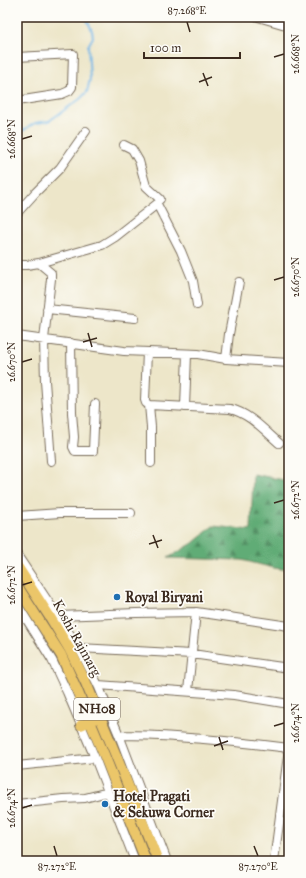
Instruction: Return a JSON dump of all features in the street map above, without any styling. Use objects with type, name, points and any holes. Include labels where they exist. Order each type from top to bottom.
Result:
[{"type":"main road","name":"Koshi Rajmarg","points":[[21,572],[70,650],[86,683],[105,715],[158,861]]},
{"type":"main road","name":"Koshi Rajmarg","points":[[17,586],[61,655],[76,688],[85,723],[146,861]]},
{"type":"main road","points":[[85,723],[105,715]]},
{"type":"street","points":[[258,17],[277,19],[289,26]]},
{"type":"street","points":[[17,57],[73,54],[72,86],[69,91],[62,94],[17,101]]},
{"type":"street","points":[[17,213],[60,168],[86,131]]},
{"type":"street","points":[[124,145],[132,149],[139,161],[146,186],[160,199]]},
{"type":"street","points":[[17,265],[39,263],[102,245],[115,237],[157,204],[181,251],[193,281],[197,305]]},
{"type":"street","points":[[39,263],[50,273],[51,276],[44,339],[50,461]]},
{"type":"street","points":[[226,359],[229,334],[239,282]]},
{"type":"street","points":[[48,309],[135,318]]},
{"type":"street","points":[[17,336],[124,351],[198,354],[226,359],[289,363]]},
{"type":"street","points":[[71,343],[73,447],[75,451],[94,451],[95,404]]},
{"type":"street","points":[[147,352],[145,400],[149,405],[152,427],[151,463]]},
{"type":"street","points":[[185,407],[187,354]]},
{"type":"street","points":[[149,405],[236,410],[260,426],[279,443]]},
{"type":"street","points":[[17,516],[60,513],[132,513]]},
{"type":"street","points":[[17,555],[21,572],[59,616],[79,648],[98,685],[105,715],[119,735],[168,861]]},
{"type":"street","points":[[17,604],[52,660],[67,692],[85,723],[95,758],[135,861]]},
{"type":"street","points":[[59,616],[196,612],[289,626]]},
{"type":"street","points":[[188,691],[196,612]]},
{"type":"street","points":[[79,648],[192,654],[289,668]]},
{"type":"street","points":[[98,685],[234,695],[289,704]]},
{"type":"street","points":[[119,735],[149,735],[192,738],[289,748],[274,861]]},
{"type":"street","points":[[17,766],[95,758]]},
{"type":"street","points":[[17,804],[63,798],[85,798],[108,792]]},
{"type":"green space","points":[[253,474],[289,481],[289,570],[242,560],[168,558],[193,543],[213,526],[251,530]]},
{"type":"waterway","points":[[17,133],[35,123],[49,121],[80,99],[87,92],[90,79],[88,46],[93,37],[86,17]]},
{"type":"place","name":"Royal Biryani","points":[[117,597]]},
{"type":"place","name":"Hotel Pragati & Sekuwa Corner","points":[[105,804]]}]
